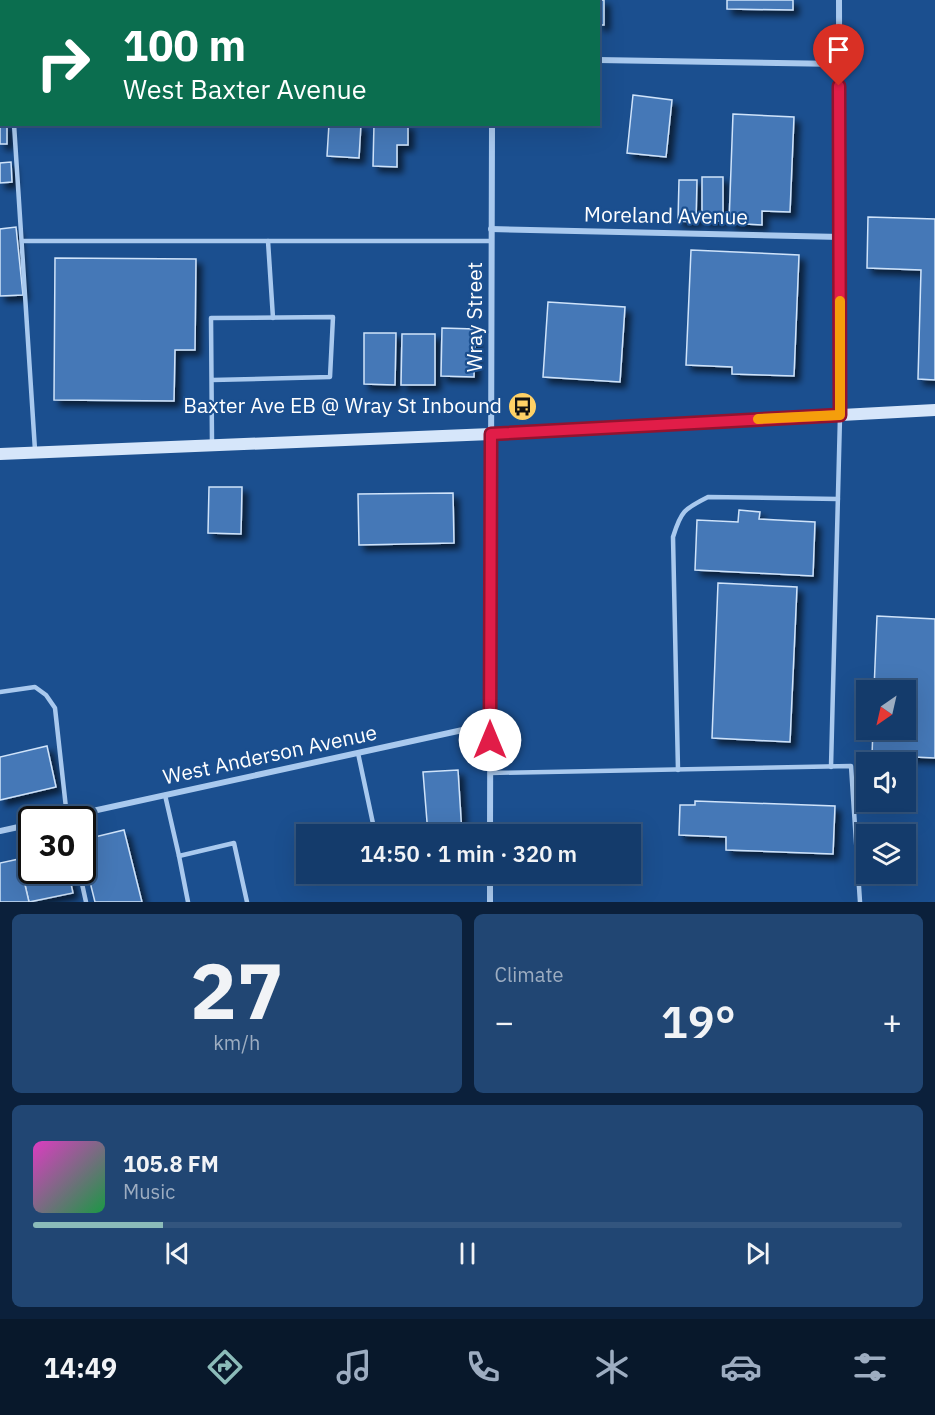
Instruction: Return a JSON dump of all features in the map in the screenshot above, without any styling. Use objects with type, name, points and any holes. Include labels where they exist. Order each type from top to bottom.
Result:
[{"type":"street","points":[[839,0],[840,415]]},
{"type":"street","points":[[600,60],[839,64]]},
{"type":"street","name":"Wray Street","points":[[490,824],[492,126]]},
{"type":"street","name":"Moreland Avenue","points":[[491,230],[841,237]]},
{"type":"street","points":[[0,454],[491,434],[935,410]]},
{"type":"street","name":"West Anderson Avenue","points":[[96,811],[490,724]]},
{"type":"street","points":[[0,831],[18,827]]},
{"type":"street","points":[[490,884],[490,902]]},
{"type":"lane","points":[[14,126],[35,453]]},
{"type":"lane","points":[[22,241],[491,241]]},
{"type":"lane","points":[[268,241],[273,318]]},
{"type":"lane","points":[[212,380],[330,377],[333,317],[211,318],[212,446]]},
{"type":"lane","points":[[831,767],[840,415]]},
{"type":"lane","points":[[678,770],[673,537],[679,516],[708,497],[838,500]]},
{"type":"lane","points":[[0,692],[35,687],[46,695],[55,708],[67,806]]},
{"type":"lane","points":[[358,753],[373,824]]},
{"type":"lane","points":[[490,773],[851,766],[860,902]]},
{"type":"lane","points":[[165,795],[188,902]]},
{"type":"lane","points":[[179,856],[234,843],[247,902]]},
{"type":"lane","points":[[82,884],[86,902]]},
{"type":"building","points":[[600,0],[604,0],[604,25],[600,25]]},
{"type":"building","points":[[727,0],[793,0],[793,10],[727,9]]},
{"type":"building","points":[[633,95],[672,100],[666,157],[627,153]]},
{"type":"building","points":[[733,114],[794,117],[790,212],[762,211],[762,225],[729,223]]},
{"type":"building","points":[[0,126],[7,126],[7,144],[0,144]]},
{"type":"building","points":[[329,126],[361,126],[359,158],[327,156]]},
{"type":"building","points":[[374,126],[408,126],[408,145],[397,145],[397,167],[373,166]]},
{"type":"building","points":[[11,162],[12,182],[0,183],[0,163]]},
{"type":"building","points":[[702,177],[723,177],[723,221],[702,221]]},
{"type":"building","points":[[679,180],[697,180],[696,222],[678,221]]},
{"type":"building","points":[[868,217],[935,219],[935,380],[918,379],[921,270],[867,268]]},
{"type":"building","points":[[16,227],[23,295],[0,296],[0,229]]},
{"type":"building","points":[[691,250],[799,255],[794,376],[732,374],[732,367],[686,365]]},
{"type":"building","points":[[55,258],[196,259],[195,350],[175,350],[174,401],[54,400]]},
{"type":"building","points":[[548,302],[625,307],[620,382],[543,377]]},
{"type":"building","points":[[442,328],[475,329],[474,377],[441,376]]},
{"type":"building","points":[[364,333],[396,333],[395,385],[364,384]]},
{"type":"building","points":[[402,334],[435,334],[435,385],[401,385]]},
{"type":"building","points":[[209,487],[242,487],[241,534],[208,533]]},
{"type":"building","points":[[453,493],[454,543],[359,545],[358,494]]},
{"type":"building","points":[[739,510],[760,512],[759,519],[815,522],[813,576],[695,570],[697,520],[738,522]]},
{"type":"building","points":[[718,583],[797,587],[790,742],[712,738]]},
{"type":"building","points":[[877,616],[935,619],[935,758],[916,757],[916,752],[872,752],[873,740],[916,740],[916,680],[874,680]]},
{"type":"building","points":[[47,746],[56,787],[0,800],[0,757]]},
{"type":"building","points":[[458,770],[461,824],[427,824],[423,772]]},
{"type":"building","points":[[695,801],[835,806],[833,854],[726,850],[726,837],[679,835],[680,805],[695,805]]},
{"type":"building","points":[[124,830],[142,902],[95,902],[90,884],[96,884],[96,837]]},
{"type":"building","points":[[18,859],[18,884],[25,884],[29,902],[0,902],[0,863]]},
{"type":"building","points":[[25,884],[71,884],[73,893],[29,902]]},
{"type":"slow traffic","points":[[758,419],[840,415],[840,301]]},
{"type":"place","name":"Baxter Ave EB @ Wray St Inbound","points":[[523,406]]},
{"type":"route","points":[[490,740],[491,434],[840,415],[839,86]]}]
